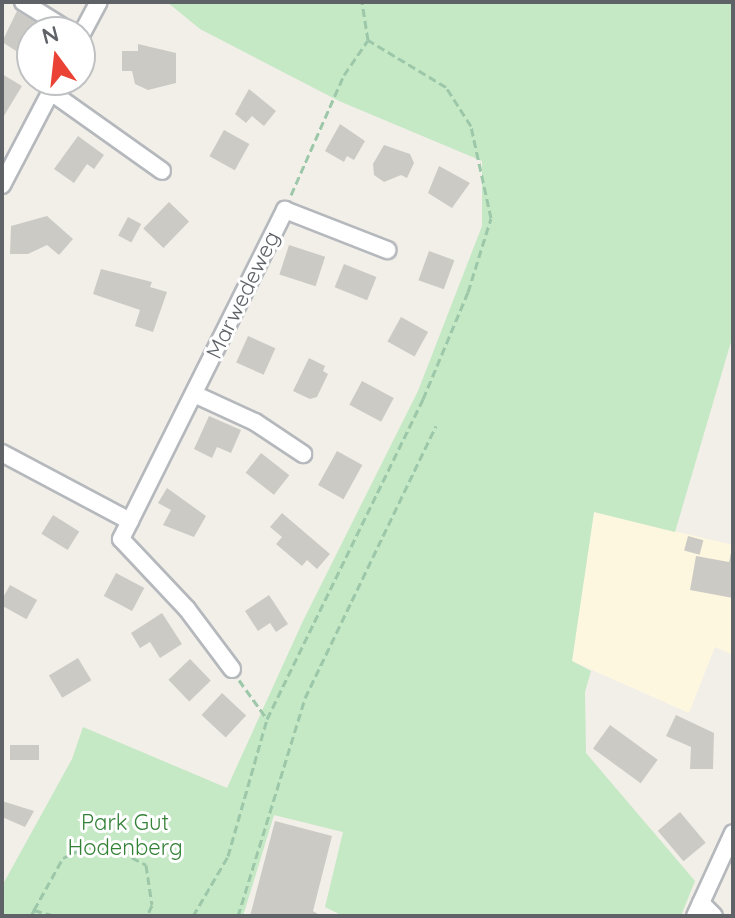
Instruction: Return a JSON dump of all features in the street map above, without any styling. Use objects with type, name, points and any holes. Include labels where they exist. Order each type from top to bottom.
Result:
[{"type":"street","points":[[23,2],[45,16]]},
{"type":"street","points":[[2,185],[49,96]]},
{"type":"street","points":[[67,96],[162,171]]},
{"type":"street","name":"Marwedeweg","points":[[130,521],[285,210],[387,250]]},
{"type":"street","points":[[194,394],[255,422],[303,454]]},
{"type":"street","points":[[2,453],[130,521],[121,539],[155,570],[232,669]]},
{"type":"street","points":[[714,916],[698,910],[733,833]]},
{"type":"path","points":[[285,210],[344,75],[368,40],[362,2]]},
{"type":"path","points":[[193,916],[209,894],[228,856],[267,719],[423,399],[468,292],[491,218],[471,126],[446,87],[368,40]]},
{"type":"path","points":[[238,916],[305,698],[436,426]]},
{"type":"path","points":[[232,669],[267,719]]},
{"type":"path","points":[[31,916],[63,858],[88,846],[121,852],[146,865],[152,905],[147,916]]},
{"type":"path","points":[[34,910],[55,916]]},
{"type":"shaded area","points":[[594,512],[733,545],[733,655],[715,647],[689,713],[572,661]]},
{"type":"green space","name":"Park Gut Hodenberg","points":[[167,2],[733,2],[733,335],[675,532],[594,512],[572,661],[591,671],[585,692],[586,753],[695,881],[681,916],[343,916],[325,907],[343,832],[274,815],[243,916],[2,916],[2,886],[72,759],[83,727],[227,788],[302,623],[418,391],[482,226],[482,161],[339,101],[200,29]]},
{"type":"building","points":[[17,11],[25,16],[16,16],[16,51],[2,42]]},
{"type":"building","points":[[138,44],[176,53],[176,83],[148,90],[135,84],[132,71],[122,71],[122,51],[138,51]]},
{"type":"building","points":[[2,74],[16,82],[16,96],[2,119]]},
{"type":"building","points":[[249,89],[276,111],[264,126],[252,116],[246,123],[235,114]]},
{"type":"building","points":[[340,124],[365,141],[354,160],[347,156],[344,162],[325,151]]},
{"type":"building","points":[[224,130],[249,144],[235,170],[209,156]]},
{"type":"building","points":[[78,136],[104,155],[94,169],[87,164],[74,183],[54,169]]},
{"type":"building","points":[[384,145],[410,154],[414,163],[407,178],[401,175],[384,182],[374,175],[373,164]]},
{"type":"building","points":[[439,166],[470,183],[452,208],[428,193]]},
{"type":"building","points":[[169,202],[189,221],[163,248],[143,229]]},
{"type":"building","points":[[47,216],[73,239],[59,255],[47,245],[28,254],[10,254],[11,226]]},
{"type":"building","points":[[128,217],[141,224],[131,243],[118,236]]},
{"type":"building","points":[[289,245],[325,257],[316,286],[279,274]]},
{"type":"building","points":[[429,251],[454,260],[444,289],[418,280]]},
{"type":"building","points":[[344,264],[376,277],[367,300],[335,287]]},
{"type":"building","points":[[101,269],[152,282],[150,287],[167,292],[153,332],[135,326],[140,310],[93,294]]},
{"type":"building","points":[[401,317],[428,332],[415,357],[387,341]]},
{"type":"building","points":[[248,336],[275,348],[264,375],[236,362]]},
{"type":"building","points":[[309,358],[325,366],[323,371],[328,374],[317,397],[310,399],[293,391]]},
{"type":"building","points":[[362,381],[394,398],[381,422],[349,405]]},
{"type":"building","points":[[209,416],[241,430],[231,453],[217,447],[212,458],[194,449]]},
{"type":"building","points":[[337,451],[362,465],[343,499],[318,485]]},
{"type":"building","points":[[261,453],[289,475],[274,495],[246,473]]},
{"type":"building","points":[[167,488],[206,516],[194,537],[163,525],[171,510],[158,503]]},
{"type":"building","points":[[282,513],[330,554],[317,569],[307,560],[302,566],[276,544],[282,537],[270,527]]},
{"type":"building","points":[[53,515],[79,531],[68,550],[41,534]]},
{"type":"building","points":[[688,536],[703,540],[700,555],[684,550]]},
{"type":"building","points":[[732,548],[733,598],[690,590],[696,556],[729,562]]},
{"type":"building","points":[[116,573],[144,588],[132,611],[104,596]]},
{"type":"building","points":[[10,585],[37,600],[26,619],[2,606]]},
{"type":"building","points":[[269,595],[288,624],[276,632],[270,623],[258,631],[245,611]]},
{"type":"building","points":[[162,613],[182,644],[160,658],[150,642],[140,648],[131,633]]},
{"type":"building","points":[[78,658],[91,680],[62,698],[49,676]]},
{"type":"building","points":[[190,659],[211,681],[189,701],[168,680]]},
{"type":"building","points":[[222,693],[246,716],[226,737],[202,715]]},
{"type":"building","points":[[676,715],[714,733],[713,769],[690,769],[691,747],[666,736]]},
{"type":"building","points":[[610,725],[658,760],[641,783],[593,748]]},
{"type":"building","points":[[10,745],[39,745],[39,760],[10,760]]},
{"type":"building","points":[[2,801],[34,811],[25,827],[2,817]]},
{"type":"building","points":[[680,812],[706,843],[683,861],[658,831]]},
{"type":"building","points":[[275,821],[332,836],[313,911],[321,916],[250,916]]}]
